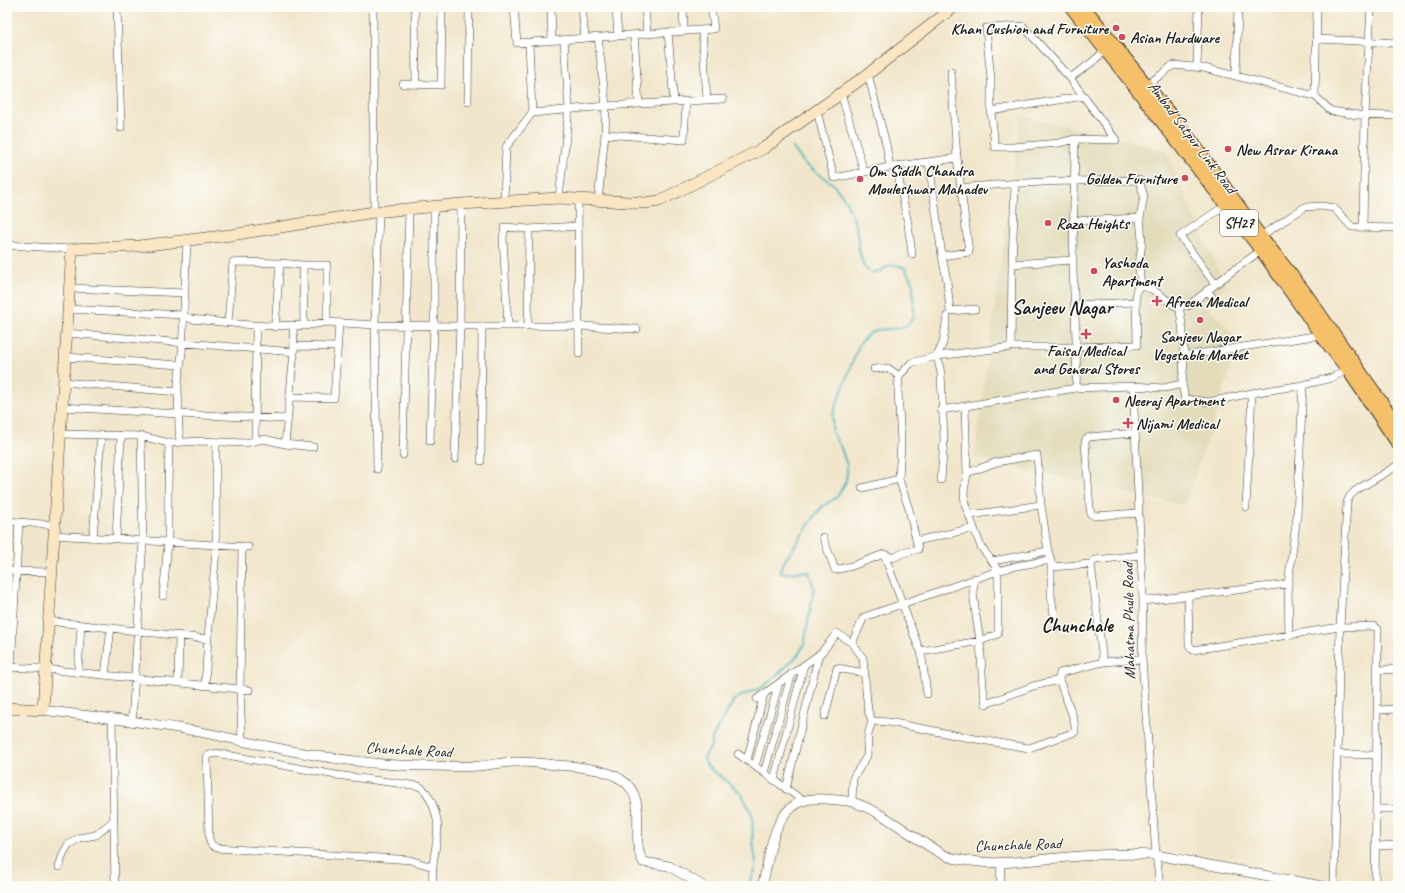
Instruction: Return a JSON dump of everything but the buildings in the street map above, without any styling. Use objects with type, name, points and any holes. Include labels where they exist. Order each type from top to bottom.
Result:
[{"type":"main road","points":[[7,708],[43,710],[72,249],[139,246],[231,235],[376,212],[461,204],[559,198],[644,203],[659,201],[764,148],[868,74],[954,7]]},
{"type":"main road","name":"Ambad Satpur Link Road","points":[[1071,7],[1110,47]]},
{"type":"main road","name":"Ambad Satpur Link Road","points":[[1084,7],[1110,47],[1142,88],[1226,205],[1263,244],[1304,291],[1398,444]]},
{"type":"main road","name":"Ambad Satpur Link Road","points":[[1142,88],[1193,143],[1263,244],[1321,335],[1352,367],[1398,426]]},
{"type":"street","points":[[117,7],[120,128]]},
{"type":"street","points":[[373,7],[376,212],[375,325],[377,469]]},
{"type":"street","points":[[415,7],[416,84]]},
{"type":"street","points":[[403,84],[441,85],[442,7]]},
{"type":"street","points":[[468,102],[469,7]]},
{"type":"street","points":[[514,7],[517,43],[714,29],[711,7]]},
{"type":"street","points":[[551,7],[552,41]]},
{"type":"street","points":[[582,7],[585,38]]},
{"type":"street","points":[[616,7],[618,36]]},
{"type":"street","points":[[645,7],[647,34]]},
{"type":"street","points":[[683,7],[684,31]]},
{"type":"street","points":[[1197,67],[1199,7]]},
{"type":"street","points":[[1236,75],[1238,7]]},
{"type":"street","points":[[1315,96],[1317,7]]},
{"type":"street","points":[[1363,227],[1365,115],[1371,7]]},
{"type":"street","points":[[1023,26],[1070,78],[1116,140],[1075,139],[1059,143],[995,147],[991,111],[991,79],[986,28],[1023,26]]},
{"type":"street","points":[[702,30],[707,99]]},
{"type":"street","points":[[668,32],[674,102]]},
{"type":"street","points":[[634,35],[639,104]]},
{"type":"street","points":[[598,37],[606,106],[605,134],[598,201]]},
{"type":"street","points":[[1317,39],[1398,43]]},
{"type":"street","points":[[559,198],[568,109],[564,40]]},
{"type":"street","points":[[504,201],[506,147],[532,113],[529,43]]},
{"type":"street","points":[[1070,78],[1110,47]]},
{"type":"street","points":[[1142,88],[1173,65],[1197,67],[1236,75],[1315,96],[1331,111],[1365,115],[1398,116]]},
{"type":"street","points":[[942,256],[969,252],[957,158],[951,72]]},
{"type":"street","points":[[868,74],[908,224],[912,254]]},
{"type":"street","points":[[842,93],[864,172]]},
{"type":"street","points":[[991,111],[1084,96]]},
{"type":"street","points":[[532,113],[606,106],[723,99]]},
{"type":"street","points":[[605,134],[684,140],[686,101]]},
{"type":"street","points":[[817,111],[834,178],[893,166],[957,158]]},
{"type":"street","points":[[1075,139],[1073,260],[1077,347],[1076,388]]},
{"type":"street","points":[[929,162],[942,256],[947,281],[950,311],[975,309]]},
{"type":"street","points":[[962,188],[986,185],[1139,180],[1144,196],[1140,218],[1142,241],[1139,266],[1141,286]]},
{"type":"street","points":[[1011,347],[1015,184]]},
{"type":"street","points":[[578,200],[579,354]]},
{"type":"street","points":[[455,459],[460,326],[461,204]]},
{"type":"street","points":[[1215,284],[1180,236],[1226,205]]},
{"type":"street","points":[[1141,286],[1152,289],[1175,306],[1188,306],[1305,207],[1321,206],[1334,208],[1352,227],[1398,228]]},
{"type":"street","points":[[430,441],[434,326],[434,207]]},
{"type":"street","points":[[403,455],[409,210]]},
{"type":"street","points":[[1073,221],[1140,218]]},
{"type":"street","points":[[508,326],[503,238],[505,227],[528,229],[578,226]]},
{"type":"street","points":[[528,229],[528,326]]},
{"type":"street","points":[[180,442],[178,392],[187,240]]},
{"type":"street","points":[[7,245],[72,249]]},
{"type":"street","points":[[1012,264],[1073,260]]},
{"type":"street","points":[[228,322],[233,262],[327,265],[326,322]]},
{"type":"street","points":[[275,327],[280,263]]},
{"type":"street","points":[[303,265],[304,326]]},
{"type":"street","points":[[823,537],[835,570],[852,566],[884,554],[893,558],[903,552],[918,549],[899,479],[902,442],[898,390],[899,376],[911,363],[937,356],[1011,347],[1137,345],[1136,290],[1141,286]]},
{"type":"street","points":[[69,288],[185,292]]},
{"type":"street","points":[[1206,290],[1216,302]]},
{"type":"street","points":[[1074,305],[1136,302]]},
{"type":"street","points":[[1179,306],[1183,327],[1184,369],[1182,384],[1185,399],[1209,402],[1252,393],[1303,385],[1331,378],[1352,367]]},
{"type":"street","points":[[68,309],[183,315],[191,319],[275,327],[294,325],[304,326],[326,322],[339,324],[407,326],[580,326],[637,329]]},
{"type":"street","points":[[941,480],[944,440],[941,410],[942,397],[937,356],[943,343],[946,316]]},
{"type":"street","points":[[290,397],[334,398],[339,324]]},
{"type":"street","points":[[285,444],[294,349],[294,325]]},
{"type":"street","points":[[255,441],[256,326]]},
{"type":"street","points":[[481,461],[482,327]]},
{"type":"street","points":[[66,333],[255,348],[294,349],[337,347]]},
{"type":"street","points":[[1183,356],[1321,335]]},
{"type":"street","points":[[65,357],[180,365]]},
{"type":"street","points":[[874,369],[888,368],[899,376]]},
{"type":"street","points":[[63,382],[178,392]]},
{"type":"street","points":[[941,410],[1076,388],[1132,386],[1164,388],[1182,384]]},
{"type":"street","points":[[1289,636],[1288,584],[1297,516],[1303,385]]},
{"type":"street","name":"Mahatma Phule Road","points":[[1132,386],[1144,601],[1142,660],[1156,855],[1160,886]]},
{"type":"street","points":[[1246,507],[1252,393]]},
{"type":"street","points":[[921,651],[980,641],[998,634],[998,571],[981,548],[965,504],[964,492],[967,474],[965,406]]},
{"type":"street","points":[[62,407],[288,419]]},
{"type":"street","points":[[1134,433],[1089,437],[1085,442],[1091,514],[1095,516],[1139,513]]},
{"type":"street","points":[[60,434],[141,436],[169,443],[245,443],[264,439],[285,444],[313,447]]},
{"type":"street","points":[[93,538],[101,436]]},
{"type":"street","points":[[116,539],[121,436]]},
{"type":"street","points":[[132,722],[134,678],[139,631],[143,541],[141,436]]},
{"type":"street","points":[[164,596],[168,542],[169,443]]},
{"type":"street","points":[[205,686],[216,545],[216,443]]},
{"type":"street","points":[[967,474],[997,462],[1037,455],[1042,505],[1051,564],[1051,595],[1056,627]]},
{"type":"street","points":[[1334,886],[1340,627],[1347,502],[1350,496],[1355,492],[1398,465]]},
{"type":"street","points":[[862,488],[899,479]]},
{"type":"street","points":[[970,515],[1042,505]]},
{"type":"street","points":[[7,521],[19,522],[93,538],[245,547],[240,689],[242,741]]},
{"type":"street","points":[[19,522],[9,667],[78,672],[249,690]]},
{"type":"street","points":[[916,541],[974,528]]},
{"type":"street","points":[[992,561],[1048,551]]},
{"type":"street","points":[[884,554],[921,651],[927,694]]},
{"type":"street","points":[[852,644],[864,617],[975,578],[1016,566],[1091,564],[1095,560],[1141,554]]},
{"type":"street","points":[[1091,564],[1103,662]]},
{"type":"street","points":[[7,571],[51,572]]},
{"type":"street","points":[[975,578],[973,591],[980,641],[983,688],[986,704],[1033,686],[1058,680]]},
{"type":"street","points":[[1144,601],[1288,584]]},
{"type":"street","points":[[1188,596],[1189,645],[1193,650],[1340,627],[1377,627],[1378,710],[1375,886]]},
{"type":"street","points":[[48,621],[208,639]]},
{"type":"street","points":[[78,672],[81,625]]},
{"type":"street","points":[[105,675],[111,628]]},
{"type":"street","points":[[757,699],[819,654],[837,633],[852,644],[863,658],[868,710],[872,721],[868,736],[867,756],[853,778],[852,802]]},
{"type":"street","points":[[178,683],[180,636]]},
{"type":"street","points":[[786,788],[819,654]]},
{"type":"street","points":[[872,721],[889,722],[1029,748],[1075,732],[1072,714],[1058,680],[1060,673],[1103,662],[1142,660]]},
{"type":"street","points":[[774,780],[804,665]]},
{"type":"street","points":[[824,716],[837,668],[865,673]]},
{"type":"street","points":[[1378,670],[1398,669]]},
{"type":"street","points":[[764,773],[792,673]]},
{"type":"street","points":[[755,766],[779,682]]},
{"type":"street","points":[[747,760],[764,694]]},
{"type":"street","points":[[1378,710],[1398,709]]},
{"type":"street","name":"Chunchale Road","points":[[43,710],[194,731],[267,746],[382,764],[461,767],[520,762],[584,768],[611,774],[626,782],[634,795],[637,807],[639,853],[643,862],[669,866],[703,886]]},
{"type":"street","points":[[112,719],[115,886]]},
{"type":"street","points":[[433,867],[398,858],[217,848],[213,846],[209,838],[207,757],[216,753],[336,775],[419,786],[425,789],[437,818],[438,838],[433,867],[433,886]]},
{"type":"street","points":[[738,754],[802,800],[794,804],[779,823],[769,852],[762,886]]},
{"type":"street","points":[[1337,754],[1377,755]]},
{"type":"street","name":"Chunchale Road","points":[[802,800],[820,799],[852,802],[886,818],[945,855],[972,862],[1001,863],[1100,854],[1132,853],[1156,855],[1322,886]]},
{"type":"street","points":[[1376,809],[1398,809]]},
{"type":"street","points":[[59,867],[63,854],[68,845],[79,838],[96,835],[113,821]]},
{"type":"street","points":[[1376,846],[1398,845]]},
{"type":"street","points":[[1000,886],[1001,863]]},
{"type":"shaded area","points":[[1021,116],[1164,149],[1226,286],[1205,302],[1240,342],[1185,506],[974,457]]},
{"type":"waterway","points":[[748,886],[756,869],[752,814],[741,793],[707,766],[704,759],[712,744],[712,738],[734,700],[761,688],[774,678],[798,655],[804,645],[814,588],[809,572],[780,572],[782,565],[816,514],[823,506],[837,497],[845,483],[847,466],[841,448],[832,432],[833,414],[859,345],[870,333],[878,330],[901,328],[908,325],[914,316],[913,284],[905,268],[897,265],[890,265],[882,270],[872,273],[869,272],[863,265],[859,250],[856,226],[846,201],[833,184],[805,164],[792,147]]},
{"type":"place","name":"Khan Cushion and Furniture","points":[[1116,28]]},
{"type":"place","name":"Asian Hardware","points":[[1122,37]]},
{"type":"place","name":"New Asrar Kirana","points":[[1228,149]]},
{"type":"place","name":"Golden Furniture","points":[[1185,178]]},
{"type":"place","name":"Om Siddh Chandra Mouleshwar Mahadev","points":[[860,179]]},
{"type":"place","name":"Raza Heights","points":[[1048,223]]},
{"type":"place","name":"Yashoda Apartment","points":[[1094,271]]},
{"type":"place","name":"Afreen Medical","points":[[1157,301]]},
{"type":"place","name":"Sanjeev Nagar Vegetable Market","points":[[1200,320]]},
{"type":"place","name":"Faisal Medical and General Stores","points":[[1086,334]]},
{"type":"place","name":"Neeraj Apartment","points":[[1116,400]]},
{"type":"place","name":"Nijami Medical","points":[[1128,423]]},
{"type":"district","name":"Sanjeev Nagar","points":[[1062,307]]},
{"type":"district","name":"Chunchale","points":[[1077,625]]}]
